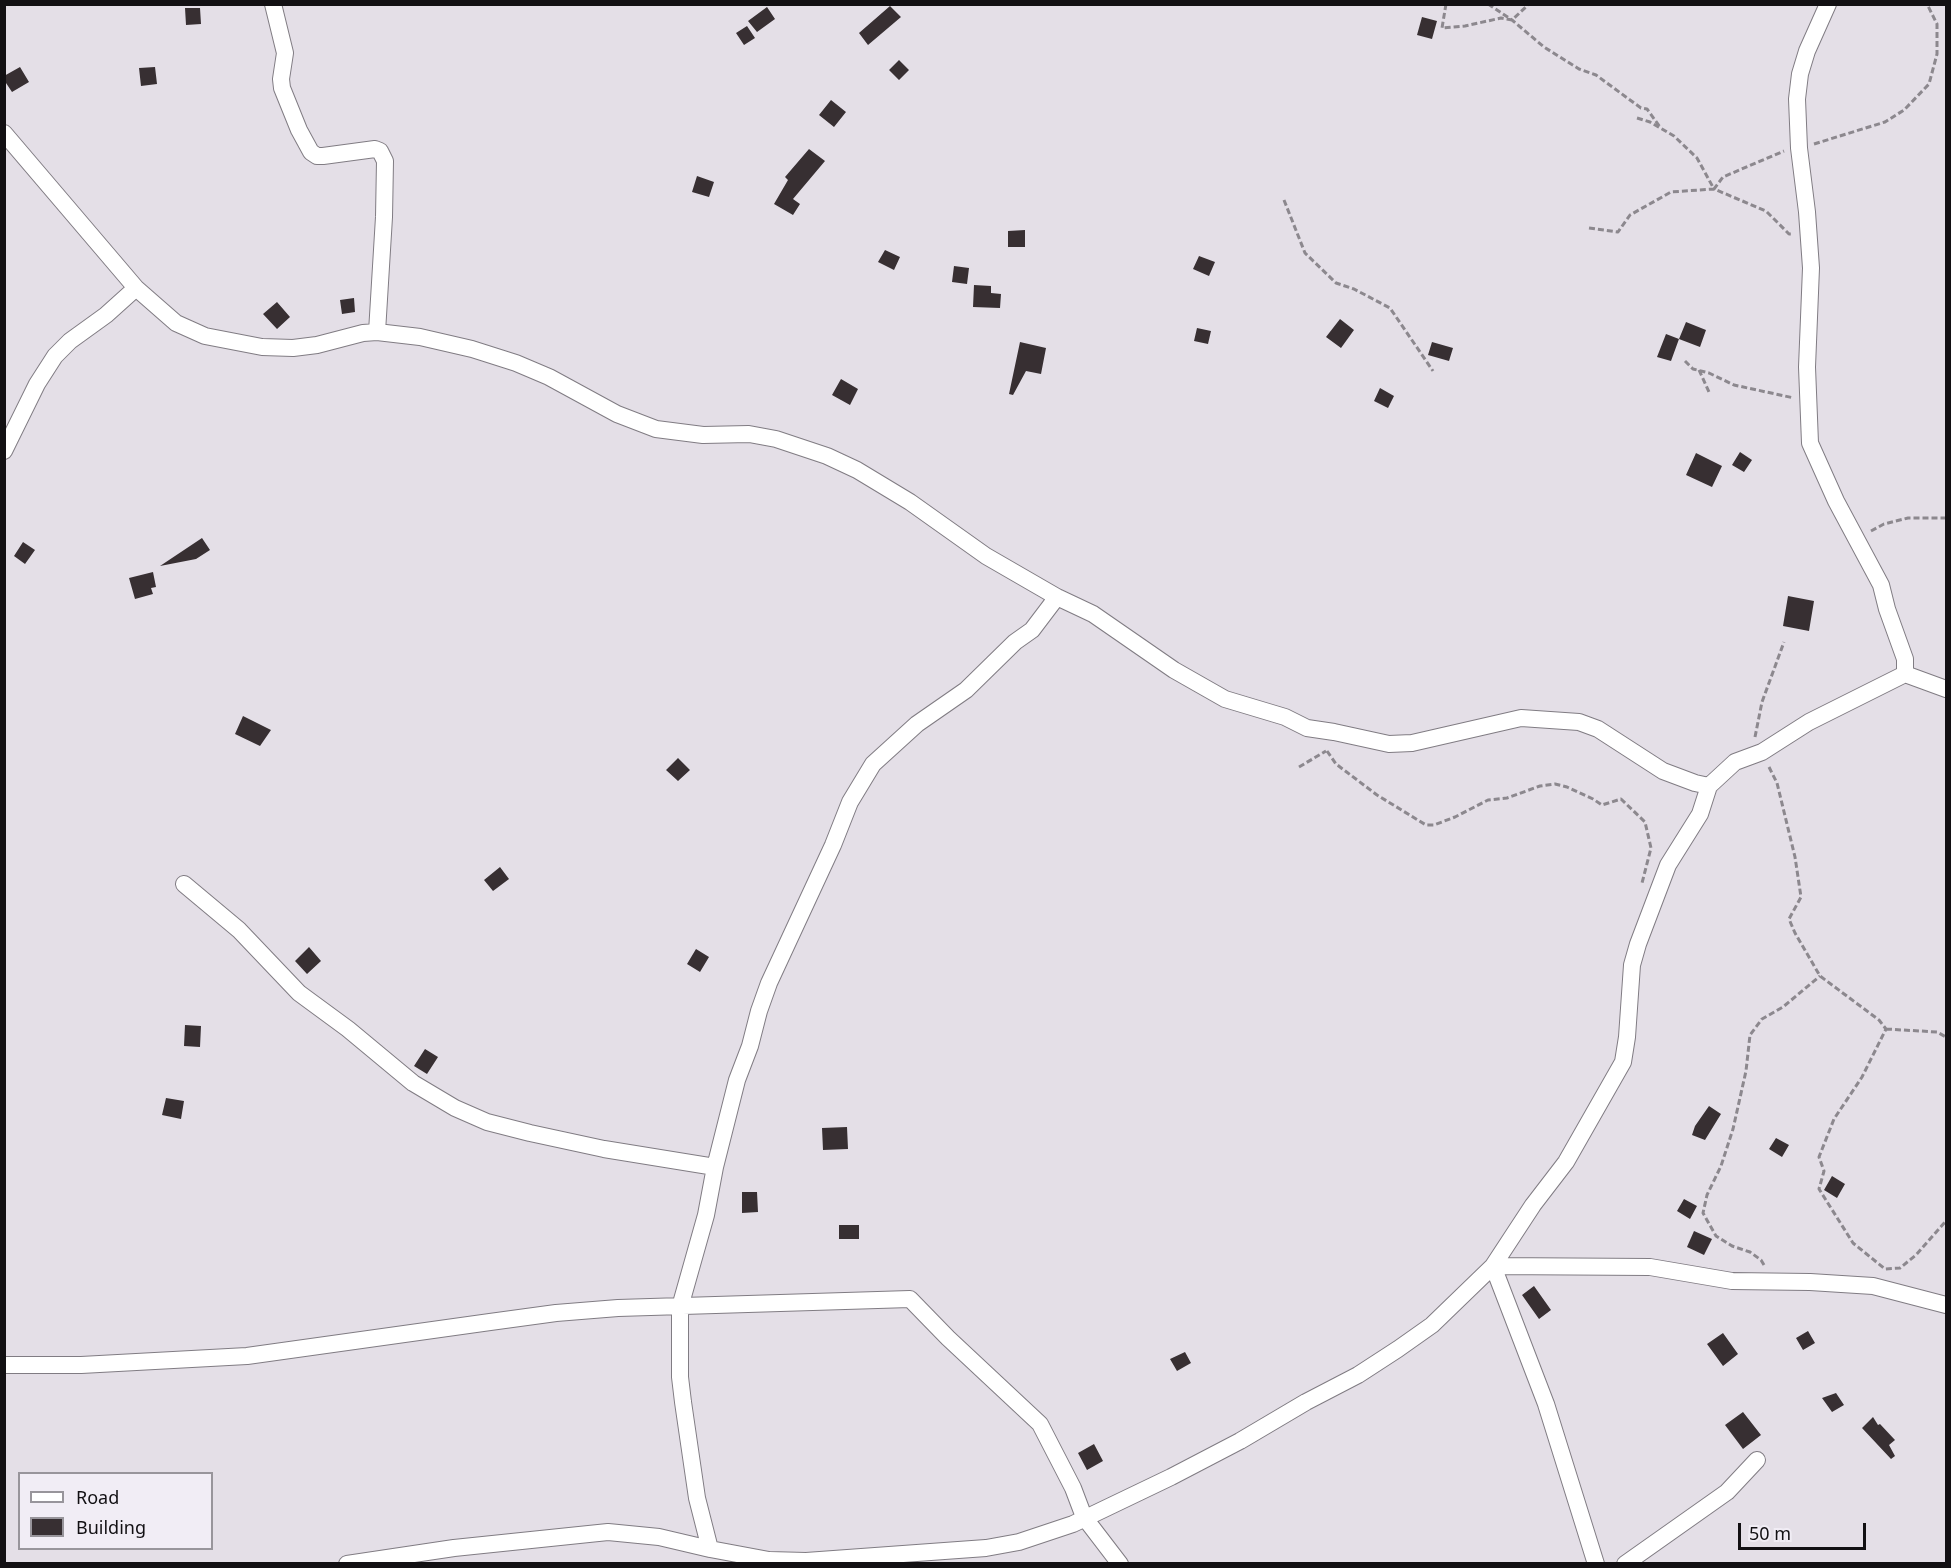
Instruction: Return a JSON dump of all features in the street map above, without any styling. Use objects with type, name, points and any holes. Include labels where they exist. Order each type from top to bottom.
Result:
[{"type":"street","points":[[273,4],[285,53],[282,88],[299,130],[311,152],[314,155],[323,156],[375,149],[380,152],[385,161],[377,332]]},
{"type":"street","points":[[1828,4],[1800,74],[1797,99],[1799,148],[1811,268],[1807,400],[1810,442],[1823,474],[1881,585],[1905,659],[1905,674]]},
{"type":"street","points":[[4,133],[136,288],[176,323],[205,336],[262,346],[293,348],[377,332],[430,339],[516,363],[556,381],[617,414],[656,429],[703,435],[764,435],[827,456],[857,470],[910,502],[986,555],[1057,597],[1093,614],[1174,670],[1226,699],[1285,717],[1307,728],[1389,744],[1412,743],[1521,718],[1579,722],[1598,729],[1663,771],[1709,786]]},
{"type":"street","points":[[4,451],[37,384],[55,356],[70,341],[106,315],[136,288]]},
{"type":"street","points":[[710,1549],[697,1498],[683,1402],[680,1307],[706,1215],[715,1167],[737,1080],[769,983],[833,845],[850,802],[873,764],[917,724],[966,690],[1015,642],[1032,630],[1057,597]]},
{"type":"street","points":[[347,1563],[454,1548],[608,1532],[659,1537],[769,1560],[807,1561],[986,1548],[1019,1542],[1073,1524],[1240,1441],[1306,1401],[1358,1375],[1432,1325],[1493,1266],[1533,1205],[1566,1162],[1623,1062],[1632,965],[1638,944],[1668,865],[1700,814],[1709,786],[1735,762],[1756,754],[1809,722],[1905,674],[1947,688]]},
{"type":"street","points":[[184,884],[240,930],[299,993],[348,1029],[413,1083],[455,1108],[487,1122],[530,1133],[604,1149],[715,1167]]},
{"type":"street","points":[[1493,1266],[1638,1266],[1725,1280],[1873,1286],[1947,1305]]},
{"type":"street","points":[[1493,1266],[1546,1404],[1596,1563]]},
{"type":"street","points":[[4,1365],[81,1365],[247,1356],[556,1313],[618,1308],[910,1299],[957,1347],[1040,1424],[1073,1488],[1084,1517],[1120,1563]]},
{"type":"street","points":[[1625,1563],[1727,1492],[1757,1460]]},
{"type":"path","points":[[1446,4],[1442,28],[1465,26],[1501,18],[1512,20]]},
{"type":"path","points":[[1488,4],[1512,20],[1544,47],[1579,69],[1596,75],[1641,108],[1647,109],[1661,128]]},
{"type":"path","points":[[1512,20],[1529,4]]},
{"type":"path","points":[[1714,189],[1723,177],[1779,152],[1885,122],[1904,110],[1929,84],[1937,54],[1938,24],[1927,4]]},
{"type":"path","points":[[1637,118],[1674,136],[1697,158],[1714,189]]},
{"type":"path","points":[[1589,228],[1618,232],[1630,215],[1671,192],[1714,189],[1766,211],[1789,234],[1809,238]]},
{"type":"path","points":[[1284,200],[1305,253],[1336,283],[1354,289],[1390,308],[1433,371]]},
{"type":"path","points":[[1685,361],[1693,369],[1709,373],[1734,385],[1807,400]]},
{"type":"path","points":[[1699,370],[1708,392]]},
{"type":"path","points":[[1855,538],[1884,524],[1908,518],[1947,518]]},
{"type":"path","points":[[1784,642],[1762,702],[1756,754],[1777,783],[1795,857],[1801,897],[1789,919],[1820,976],[1879,1020],[1886,1029],[1937,1032],[1947,1037]]},
{"type":"path","points":[[1299,767],[1327,751],[1334,732]]},
{"type":"path","points":[[1327,751],[1336,764],[1377,795],[1426,825],[1434,825],[1455,818],[1488,800],[1507,798],[1540,786],[1555,784],[1568,787],[1593,798],[1602,806],[1621,799],[1645,822],[1651,848],[1639,893]]},
{"type":"path","points":[[1770,1281],[1761,1260],[1750,1252],[1732,1246],[1716,1236],[1703,1213],[1707,1195],[1721,1166],[1733,1129],[1744,1081],[1750,1035],[1762,1019],[1783,1007],[1820,976]]},
{"type":"path","points":[[1886,1029],[1862,1077],[1834,1119],[1819,1157],[1824,1171],[1819,1189],[1853,1243],[1885,1269],[1900,1269],[1947,1221]]},
{"type":"building","points":[[890,6],[901,17],[868,45],[859,33]]},
{"type":"building","points":[[767,7],[775,19],[757,32],[748,21]]},
{"type":"building","points":[[185,8],[200,8],[201,24],[186,25]]},
{"type":"building","points":[[1422,17],[1437,21],[1432,39],[1417,35]]},
{"type":"building","points":[[747,26],[755,38],[744,45],[736,33]]},
{"type":"building","points":[[899,60],[909,70],[899,80],[889,70]]},
{"type":"building","points":[[20,67],[29,82],[12,92],[4,76]]},
{"type":"building","points":[[155,67],[157,84],[141,86],[139,68]]},
{"type":"building","points":[[831,100],[846,112],[834,127],[819,115]]},
{"type":"building","points":[[809,149],[825,161],[793,199],[800,204],[793,215],[774,204],[788,180],[785,177]]},
{"type":"building","points":[[697,176],[714,182],[709,197],[692,192]]},
{"type":"building","points":[[1025,230],[1025,247],[1008,247],[1008,231]]},
{"type":"building","points":[[885,250],[900,257],[894,270],[878,262]]},
{"type":"building","points":[[1199,256],[1215,262],[1209,276],[1193,269]]},
{"type":"building","points":[[954,266],[969,268],[967,284],[952,282]]},
{"type":"building","points":[[974,285],[991,286],[991,293],[1001,294],[1000,308],[973,307]]},
{"type":"building","points":[[354,298],[355,312],[342,314],[340,300]]},
{"type":"building","points":[[277,302],[290,317],[277,329],[263,314]]},
{"type":"building","points":[[1340,319],[1354,330],[1341,348],[1326,337]]},
{"type":"building","points":[[1686,322],[1706,330],[1700,347],[1679,339]]},
{"type":"building","points":[[1197,328],[1211,331],[1208,344],[1194,341]]},
{"type":"building","points":[[1666,334],[1679,339],[1671,361],[1657,357]]},
{"type":"building","points":[[1020,342],[1046,348],[1041,374],[1026,371],[1013,395],[1009,394]]},
{"type":"building","points":[[1432,342],[1453,348],[1449,361],[1428,355]]},
{"type":"building","points":[[841,379],[858,389],[850,405],[832,395]]},
{"type":"building","points":[[1380,388],[1394,396],[1388,408],[1374,401]]},
{"type":"building","points":[[1740,452],[1752,460],[1744,472],[1732,465]]},
{"type":"building","points":[[1696,453],[1722,466],[1712,487],[1686,475]]},
{"type":"building","points":[[202,538],[210,550],[196,559],[160,566]]},
{"type":"building","points":[[23,542],[35,550],[25,564],[14,556]]},
{"type":"building","points":[[153,572],[156,587],[151,588],[153,594],[135,599],[129,578]]},
{"type":"building","points":[[1788,596],[1814,601],[1809,631],[1783,626]]},
{"type":"building","points":[[243,716],[271,730],[260,746],[235,734]]},
{"type":"building","points":[[678,758],[690,770],[678,781],[666,770]]},
{"type":"building","points":[[500,867],[509,879],[493,891],[484,880]]},
{"type":"building","points":[[309,947],[321,961],[307,974],[295,961]]},
{"type":"building","points":[[696,949],[709,957],[700,972],[687,964]]},
{"type":"building","points":[[185,1025],[201,1026],[200,1047],[184,1046]]},
{"type":"building","points":[[425,1049],[438,1057],[427,1074],[414,1066]]},
{"type":"building","points":[[166,1098],[184,1101],[181,1119],[162,1115]]},
{"type":"building","points":[[1709,1106],[1721,1114],[1705,1140],[1692,1135],[1695,1126]]},
{"type":"building","points":[[847,1127],[848,1149],[823,1150],[822,1128]]},
{"type":"building","points":[[1776,1138],[1789,1145],[1782,1157],[1769,1149]]},
{"type":"building","points":[[1832,1176],[1845,1184],[1837,1198],[1824,1190]]},
{"type":"building","points":[[742,1192],[757,1192],[758,1212],[742,1213]]},
{"type":"building","points":[[1684,1199],[1697,1206],[1690,1219],[1677,1211]]},
{"type":"building","points":[[839,1225],[859,1225],[859,1239],[839,1239]]},
{"type":"building","points":[[1694,1231],[1712,1239],[1704,1255],[1687,1247]]},
{"type":"building","points":[[1534,1286],[1551,1310],[1539,1319],[1522,1295]]},
{"type":"building","points":[[1808,1331],[1815,1343],[1803,1350],[1796,1338]]},
{"type":"building","points":[[1723,1333],[1738,1354],[1723,1366],[1707,1344]]},
{"type":"building","points":[[1185,1352],[1191,1363],[1177,1371],[1170,1359]]},
{"type":"building","points":[[1836,1393],[1844,1405],[1832,1412],[1822,1398]]},
{"type":"building","points":[[1743,1412],[1761,1435],[1743,1449],[1725,1425]]},
{"type":"building","points":[[1873,1417],[1878,1425],[1880,1424],[1895,1440],[1889,1445],[1895,1456],[1891,1459],[1862,1428]]},
{"type":"building","points":[[1094,1444],[1103,1461],[1087,1470],[1078,1453]]}]
